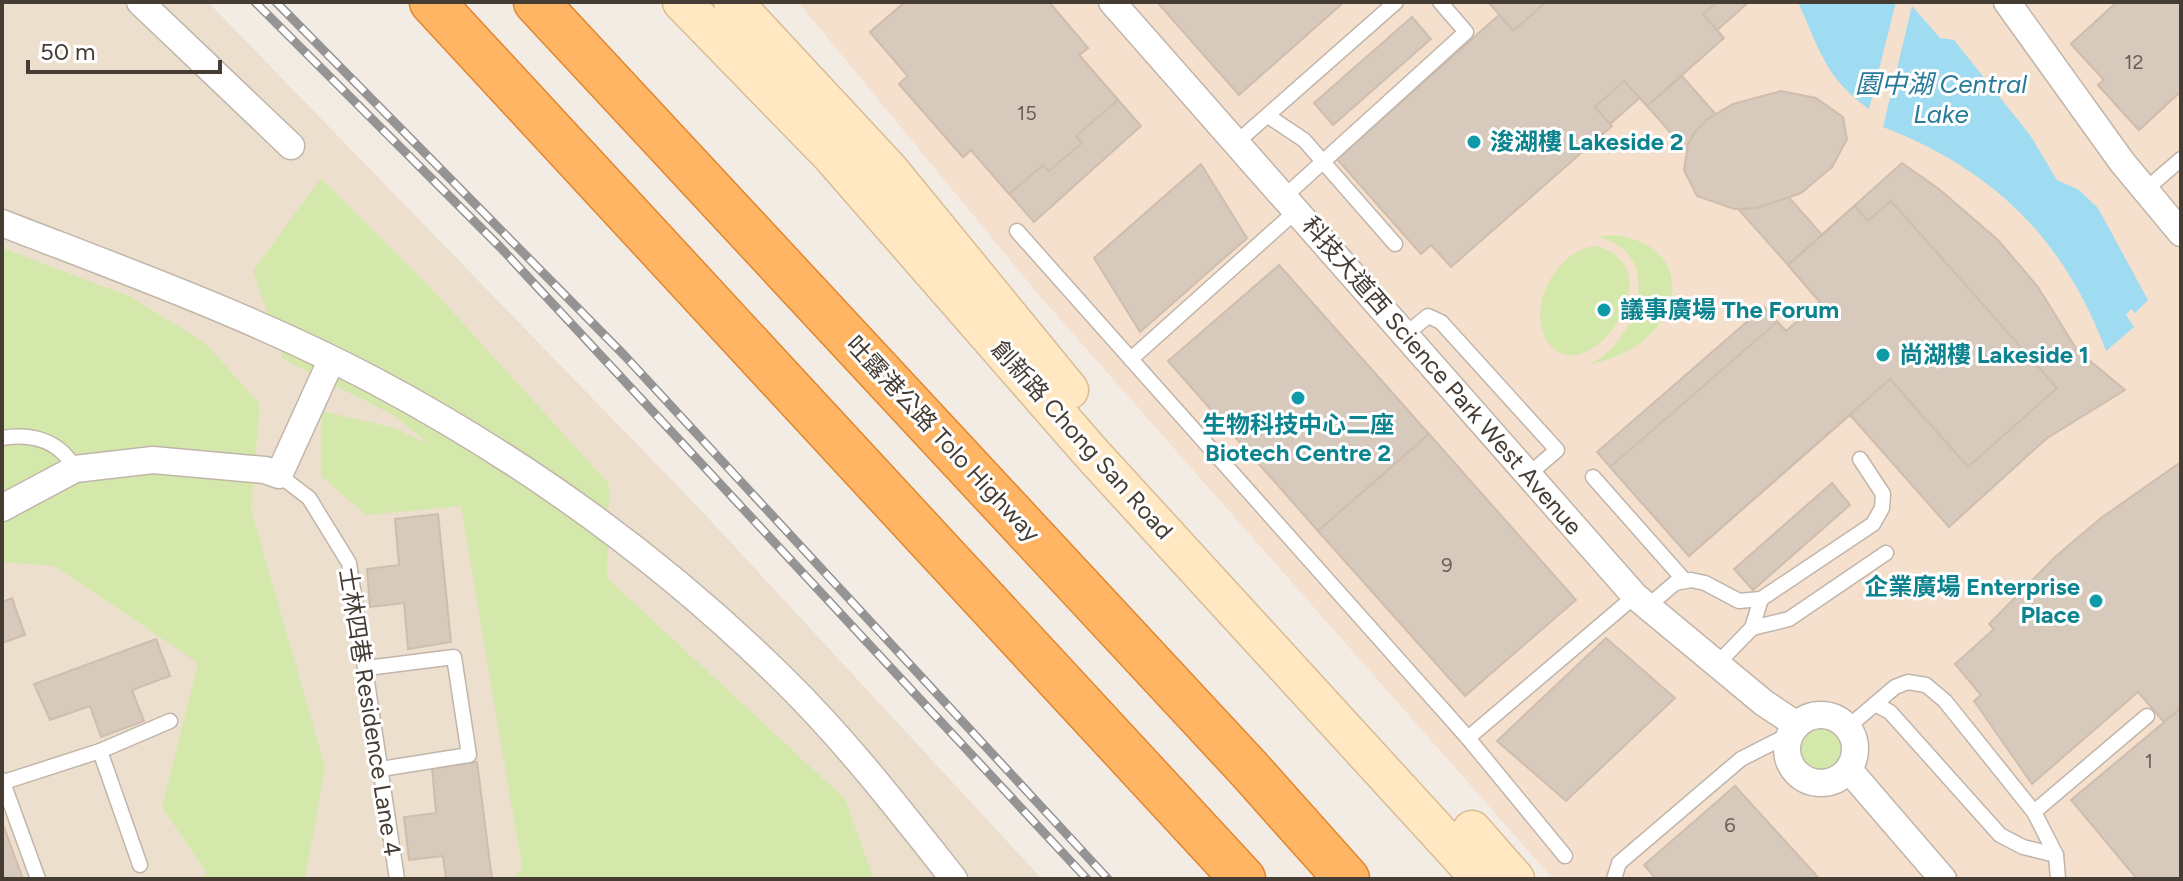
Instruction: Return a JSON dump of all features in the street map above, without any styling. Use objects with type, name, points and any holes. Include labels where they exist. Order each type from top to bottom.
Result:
[{"type":"highway","points":[[432,2],[1243,879]]},
{"type":"highway","name":"吐露港公路 Tolo Highway","points":[[536,2],[1228,746],[1347,879]]},
{"type":"main road","name":"創新路 Chong San Road","points":[[682,2],[831,155],[1093,455],[1481,879]]},
{"type":"main road","name":"創新路 Chong San Road","points":[[733,2],[890,171],[1130,461],[1515,879]]},
{"type":"street","points":[[140,2],[291,146]]},
{"type":"street","name":"科技大道西 Science Park West Avenue","points":[[1112,2],[1641,601],[1793,730]]},
{"type":"street","points":[[2007,2],[2144,191],[2181,233]]},
{"type":"street","points":[[2,223],[241,317],[374,381],[485,444],[655,565],[785,681],[858,759],[954,879]]},
{"type":"street","points":[[2,508],[75,469],[153,460],[265,470],[279,475],[331,361]]},
{"type":"street","points":[[1817,715],[1839,720],[1848,727],[1856,748],[1849,770],[1831,782],[1809,781],[1799,776],[1787,756],[1793,730],[1817,715]]},
{"type":"street","points":[[1849,770],[1943,879]]},
{"type":"lane","points":[[1236,143],[1396,2]]},
{"type":"lane","points":[[1131,359],[1290,204],[1323,162],[1466,32],[1440,2]]},
{"type":"lane","points":[[1268,116],[1304,140],[1395,244]]},
{"type":"lane","points":[[2144,191],[2181,159]]},
{"type":"lane","points":[[1017,231],[1468,738],[1565,856]]},
{"type":"lane","points":[[1405,335],[1428,316],[1441,322],[1557,450],[1528,475]]},
{"type":"lane","points":[[2,438],[28,436],[53,443],[66,452],[75,469]]},
{"type":"lane","points":[[1468,738],[1641,601],[1675,583],[1705,583],[1739,601],[1761,599],[1873,524],[1882,508],[1883,494],[1860,459]]},
{"type":"lane","name":"士林四巷 Residence Lane 4","points":[[279,475],[309,498],[349,563],[397,879]]},
{"type":"lane","points":[[1593,477],[1685,581]]},
{"type":"lane","points":[[1752,628],[1789,619],[1886,553]]},
{"type":"lane","points":[[1716,665],[1752,628],[1761,599]]},
{"type":"lane","points":[[367,668],[454,657],[469,755],[381,769]]},
{"type":"lane","points":[[1848,727],[1895,687],[1908,682],[1926,685],[1945,701],[2034,812],[2056,855],[2058,879]]},
{"type":"lane","points":[[1875,704],[1890,712],[2000,835],[2023,847],[2056,855]]},
{"type":"lane","points":[[2034,812],[2147,716]]},
{"type":"lane","points":[[38,879],[3,781],[100,751],[170,721]]},
{"type":"lane","points":[[1614,879],[1619,863],[1741,759],[1793,730]]},
{"type":"lane","points":[[100,751],[140,865]]},
{"type":"shaded area","points":[[2,2],[208,2],[698,507],[1042,879],[2,879]]},
{"type":"shaded area","points":[[798,2],[2181,2],[2181,879],[1553,879],[1038,294]]},
{"type":"green space","points":[[321,178],[430,287],[609,484],[607,578],[845,799],[874,879],[514,879],[522,867],[461,506],[366,515],[321,476],[322,411],[394,428],[430,445],[395,416],[284,360],[253,271]]},
{"type":"green space","points":[[1614,235],[1637,240],[1654,250],[1666,263],[1672,278],[1672,295],[1667,312],[1656,329],[1639,344],[1614,358],[1587,365],[1604,355],[1619,340],[1637,301],[1638,280],[1633,262],[1620,247],[1598,237]]},
{"type":"green space","points":[[1596,246],[1620,259],[1629,278],[1627,301],[1617,323],[1601,342],[1582,353],[1563,354],[1547,341],[1541,327],[1543,297],[1558,268],[1569,257]]},
{"type":"green space","points":[[2,248],[131,297],[205,343],[260,404],[251,509],[325,767],[305,879],[196,879],[207,874],[162,807],[198,663],[55,566],[2,562]]},
{"type":"green space","points":[[1820,728],[1836,734],[1842,750],[1836,766],[1820,772],[1804,766],[1798,750],[1804,734]]},
{"type":"water","name":"園中湖 Central Lake","points":[[1798,2],[1896,2],[1869,109],[1833,74]]},
{"type":"water","name":"園中湖 Central Lake","points":[[1912,6],[1940,38],[1954,40],[2030,135],[2057,180],[2079,190],[2098,208],[2148,300],[2135,313],[2131,309],[2126,315],[2134,327],[2106,351],[2069,275],[2046,242],[2020,213],[1991,187],[1958,164],[1883,127]]},
{"type":"building","points":[[905,2],[1049,2],[1088,48],[1079,55],[1141,126],[1034,222],[971,150],[963,157],[899,84],[908,76],[870,32]]},
{"type":"building","points":[[905,2],[1049,2],[1088,48],[1079,55],[1118,100],[1076,136],[1082,143],[1049,171],[1043,165],[1009,194],[971,150],[963,157],[899,84],[908,76],[870,32]]},
{"type":"building","points":[[1157,2],[1344,2],[1239,95]]},
{"type":"building","points":[[1488,2],[1749,2],[1602,131]]},
{"type":"building","name":"浚湖樓 Lakeside 2","points":[[1546,2],[1717,2],[1703,14],[1724,38],[1647,106],[1624,81],[1595,107],[1612,126],[1451,267],[1431,245],[1421,254],[1337,159],[1499,15],[1513,31]]},
{"type":"building","points":[[2117,2],[2181,2],[2181,91],[2139,130],[2098,85],[2104,80],[2071,44]]},
{"type":"building","points":[[2117,2],[2181,2],[2181,91],[2139,130],[2098,85],[2104,80],[2071,44]]},
{"type":"building","points":[[1412,17],[1431,39],[1333,125],[1314,103]]},
{"type":"building","points":[[1682,76],[1822,235],[1788,265],[1647,106]]},
{"type":"building","points":[[1781,91],[1816,98],[1843,117],[1847,139],[1832,167],[1801,193],[1757,208],[1734,209],[1697,196],[1684,170],[1688,144],[1695,132],[1706,120],[1733,104]]},
{"type":"building","name":"尚湖樓 Lakeside 1","points":[[1902,163],[1939,189],[1998,240],[2038,287],[2077,350],[2125,390],[2046,439],[1949,527],[1850,415],[1689,556],[1597,452],[1764,307],[1786,331],[1820,302],[1788,265]]},
{"type":"building","points":[[1201,164],[1247,238],[1140,332],[1094,258]]},
{"type":"building","name":"尚湖樓 Lakeside 1","points":[[1891,201],[2057,388],[1968,467],[1890,379],[1689,556],[1610,467],[1777,322],[1786,331],[1820,302],[1788,265],[1855,206],[1868,221]]},
{"type":"building","name":"生物科技中心二座 Biotech Centre 2","points":[[1279,265],[1429,434],[1318,531],[1168,361]]},
{"type":"building","points":[[1429,434],[1576,600],[1465,696],[1318,531]]},
{"type":"building","name":"企業廣場 Enterprise Place","points":[[2181,462],[2181,708],[2164,722],[2138,692],[2032,784],[1974,701],[1981,695],[1955,664],[1994,629],[1989,624],[2055,557],[2101,518]]},
{"type":"building","points":[[1832,483],[1850,505],[1753,590],[1734,569]]},
{"type":"building","points":[[438,514],[451,642],[408,649],[404,603],[370,607],[367,569],[399,565],[395,519]]},
{"type":"building","points":[[12,598],[25,635],[2,643],[2,602]]},
{"type":"building","points":[[1606,638],[1675,698],[1566,801],[1497,741]]},
{"type":"building","points":[[156,639],[170,676],[132,690],[144,721],[101,737],[90,706],[50,720],[34,684]]},
{"type":"building","points":[[2181,708],[2181,879],[2137,879],[2071,800]]},
{"type":"building","points":[[477,762],[492,879],[446,879],[443,856],[409,860],[404,817],[436,813],[432,767]]},
{"type":"building","points":[[1735,786],[1819,879],[1656,879],[1644,865]]},
{"type":"building","points":[[2,822],[23,879],[2,879]]},
{"type":"railway","points":[[255,2],[501,248],[1087,879]]},
{"type":"railway","points":[[276,2],[624,355],[1108,879]]},
{"type":"place","name":"浚湖樓 Lakeside 2","points":[[1474,142]]},
{"type":"place","name":"議事廣場 The Forum","points":[[1604,310]]},
{"type":"place","name":"尚湖樓 Lakeside 1","points":[[1883,355]]},
{"type":"place","name":"生物科技中心二座 Biotech Centre 2","points":[[1298,398]]},
{"type":"place","name":"企業廣場 Enterprise Place","points":[[2096,601]]}]
